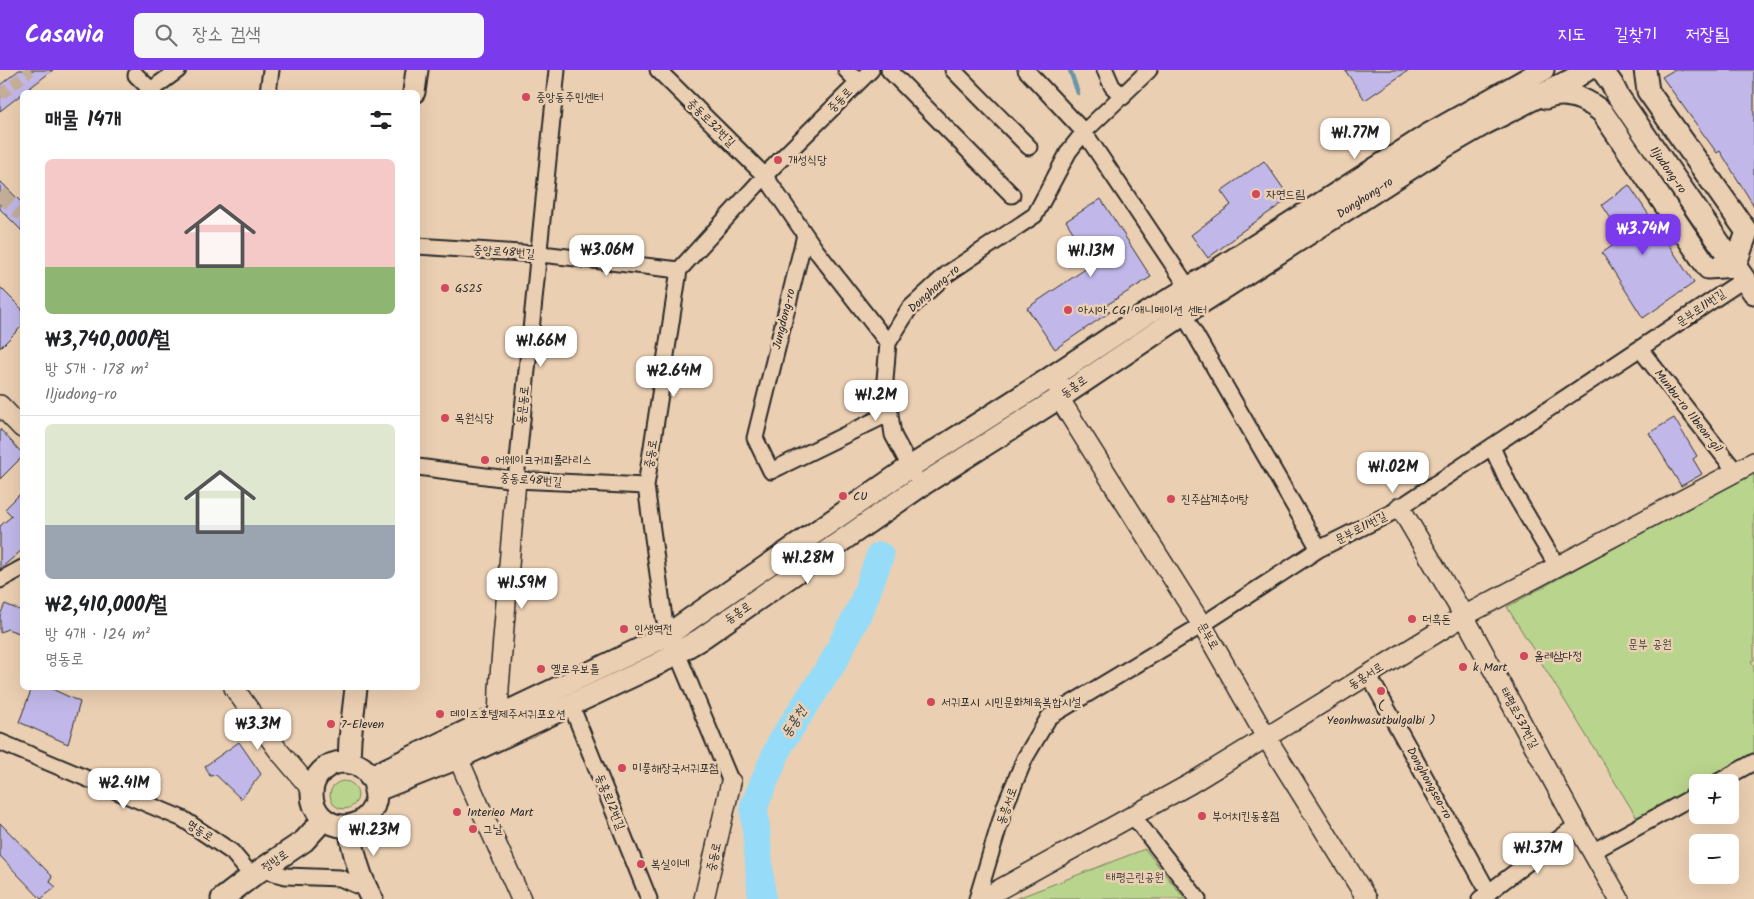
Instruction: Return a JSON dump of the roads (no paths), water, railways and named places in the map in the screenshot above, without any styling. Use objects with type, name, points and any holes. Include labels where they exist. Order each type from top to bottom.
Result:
[{"type":"main road","points":[[414,90],[417,70]]},
{"type":"main road","points":[[1481,115],[1530,70]]},
{"type":"main road","name":"Donghong-ro","points":[[1190,302],[1436,152],[1481,115],[1544,70]]},
{"type":"main road","name":"Donghong-ro","points":[[1481,115],[1573,79],[1588,70]]},
{"type":"main road","name":"Iljudong-ro","points":[[1602,70],[1623,104],[1744,280]]},
{"type":"main road","points":[[1481,115],[1556,94],[1568,94],[1578,97],[1596,107],[1608,120],[1708,268],[1744,280],[1747,232],[1648,91],[1645,70]]},
{"type":"main road","name":"동홍로","points":[[373,784],[498,716],[670,633],[910,467],[1060,371],[1190,302]]},
{"type":"main road","name":"동홍로","points":[[373,784],[458,758],[571,706],[677,653],[714,630],[922,485],[1059,398],[1190,302]]},
{"type":"main road","points":[[349,763],[356,690]]},
{"type":"main road","points":[[349,763],[363,769],[373,784],[373,807],[367,816],[349,826],[334,824],[324,819],[314,804],[312,790],[317,777],[323,770],[335,764],[349,763]]},
{"type":"main road","name":"정방로","points":[[222,899],[304,841],[324,819]]},
{"type":"main road","points":[[349,826],[353,850],[369,894]]},
{"type":"street","points":[[154,90],[178,70]]},
{"type":"street","points":[[268,90],[271,70]]},
{"type":"street","name":"동문동로","points":[[498,740],[498,716],[516,480],[556,70]]},
{"type":"street","name":"중동로32번길","points":[[658,70],[765,176]]},
{"type":"street","points":[[846,70],[858,82]]},
{"type":"street","name":"중동로","points":[[704,899],[731,782],[664,618],[646,486],[679,270],[765,176],[871,70]]},
{"type":"street","points":[[889,70],[1012,195]]},
{"type":"street","points":[[953,70],[1029,147]]},
{"type":"street","points":[[1026,70],[1084,132],[1190,302],[1319,549]]},
{"type":"street","points":[[1105,70],[1112,86],[1123,97]]},
{"type":"street","name":"Donghong-ro","points":[[922,485],[893,435],[885,380],[888,343],[909,309],[947,274],[1035,215],[1069,151],[1084,132],[1123,97],[1149,70]]},
{"type":"street","points":[[136,76],[151,90]]},
{"type":"street","points":[[765,176],[806,235],[888,343]]},
{"type":"street","name":"Jungdong-ro","points":[[806,235],[755,438],[771,470],[890,413]]},
{"type":"street","name":"중앙로48번길","points":[[420,246],[537,254],[679,270]]},
{"type":"street","name":"문부로11번길","points":[[1049,717],[1202,625],[1319,549],[1400,507],[1744,280]]},
{"type":"street","name":"Munbu-ro 11beon-gil","points":[[1640,349],[1736,472]]},
{"type":"street","points":[[1059,398],[1060,371]]},
{"type":"street","name":"문부로","points":[[1059,398],[1202,625],[1266,737],[1367,899]]},
{"type":"street","points":[[0,406],[20,426]]},
{"type":"street","points":[[1492,447],[1509,485],[1557,566]]},
{"type":"street","name":"동홍서로","points":[[982,899],[1190,784],[1464,616],[1754,462]]},
{"type":"street","name":"중동로48번길","points":[[420,467],[516,480],[646,486]]},
{"type":"street","name":"태평로537번길","points":[[1400,507],[1464,616],[1619,899]]},
{"type":"street","points":[[0,580],[20,569]]},
{"type":"street","name":"Donghongseo-ro","points":[[1368,674],[1485,896]]},
{"type":"street","points":[[235,690],[278,750],[312,790]]},
{"type":"street","name":"동홍로12번길","points":[[571,706],[649,899]]},
{"type":"street","name":"동흥서로","points":[[976,899],[1005,806],[1026,758],[1049,717]]},
{"type":"street","name":"명동로","points":[[0,742],[183,819],[232,852],[258,873]]},
{"type":"street","points":[[458,758],[521,899]]},
{"type":"street","points":[[1732,774],[1754,762]]},
{"type":"street","points":[[1592,852],[1689,799]]},
{"type":"street","points":[[1133,816],[1198,899]]},
{"type":"street","points":[[1485,896],[1577,825]]},
{"type":"street","points":[[258,873],[340,878],[369,894]]},
{"type":"waterway","name":"동홍천","points":[[1070,70],[1078,93]]},
{"type":"waterway","name":"동홍천","points":[[762,899],[754,806],[781,742],[832,664],[861,608],[880,556]]},
{"type":"tunnel","points":[[0,95],[31,70]]},
{"type":"tunnel","points":[[0,193],[20,212]]},
{"type":"place","name":"중앙동주민센터","points":[[526,97]]},
{"type":"place","name":"개성식당","points":[[778,160]]},
{"type":"place","name":"자연드림","points":[[1256,194]]},
{"type":"place","name":"GS25","points":[[445,288]]},
{"type":"place","name":"아시아 CGI 애니메이션 센터","points":[[1068,310]]},
{"type":"place","name":"목원식당","points":[[445,418]]},
{"type":"place","name":"어웨이크커피폴라리스","points":[[485,460]]},
{"type":"place","name":"CU","points":[[843,496]]},
{"type":"place","name":"진주삼계추어탕","points":[[1171,499]]},
{"type":"place","name":"더흑돈","points":[[1412,619]]},
{"type":"place","name":"인생역전","points":[[624,629]]},
{"type":"place","name":"올레삼다정","points":[[1524,656]]},
{"type":"place","name":"k Mart","points":[[1463,667]]},
{"type":"place","name":"옐로우보틀","points":[[541,669]]},
{"type":"place","name":"( Yeonhwasutbulgalbi )","points":[[1381,691]]},
{"type":"place","name":"서귀포시 시민문화체육복합시설","points":[[931,702]]},
{"type":"place","name":"데이즈호텔제주서귀포오션","points":[[440,714]]},
{"type":"place","name":"7-Eleven","points":[[331,724]]},
{"type":"place","name":"미풍해장국서귀포점","points":[[622,768]]},
{"type":"place","name":"Interieo Mart","points":[[457,812]]},
{"type":"place","name":"부어치킨동홍점","points":[[1202,816]]},
{"type":"place","name":"그날","points":[[473,829]]},
{"type":"place","name":"복실이네","points":[[641,864]]},
{"type":"park label","name":"문부 공원","points":[[1650,644]]},
{"type":"park label","name":"태평근린공원","points":[[1135,877]]}]
